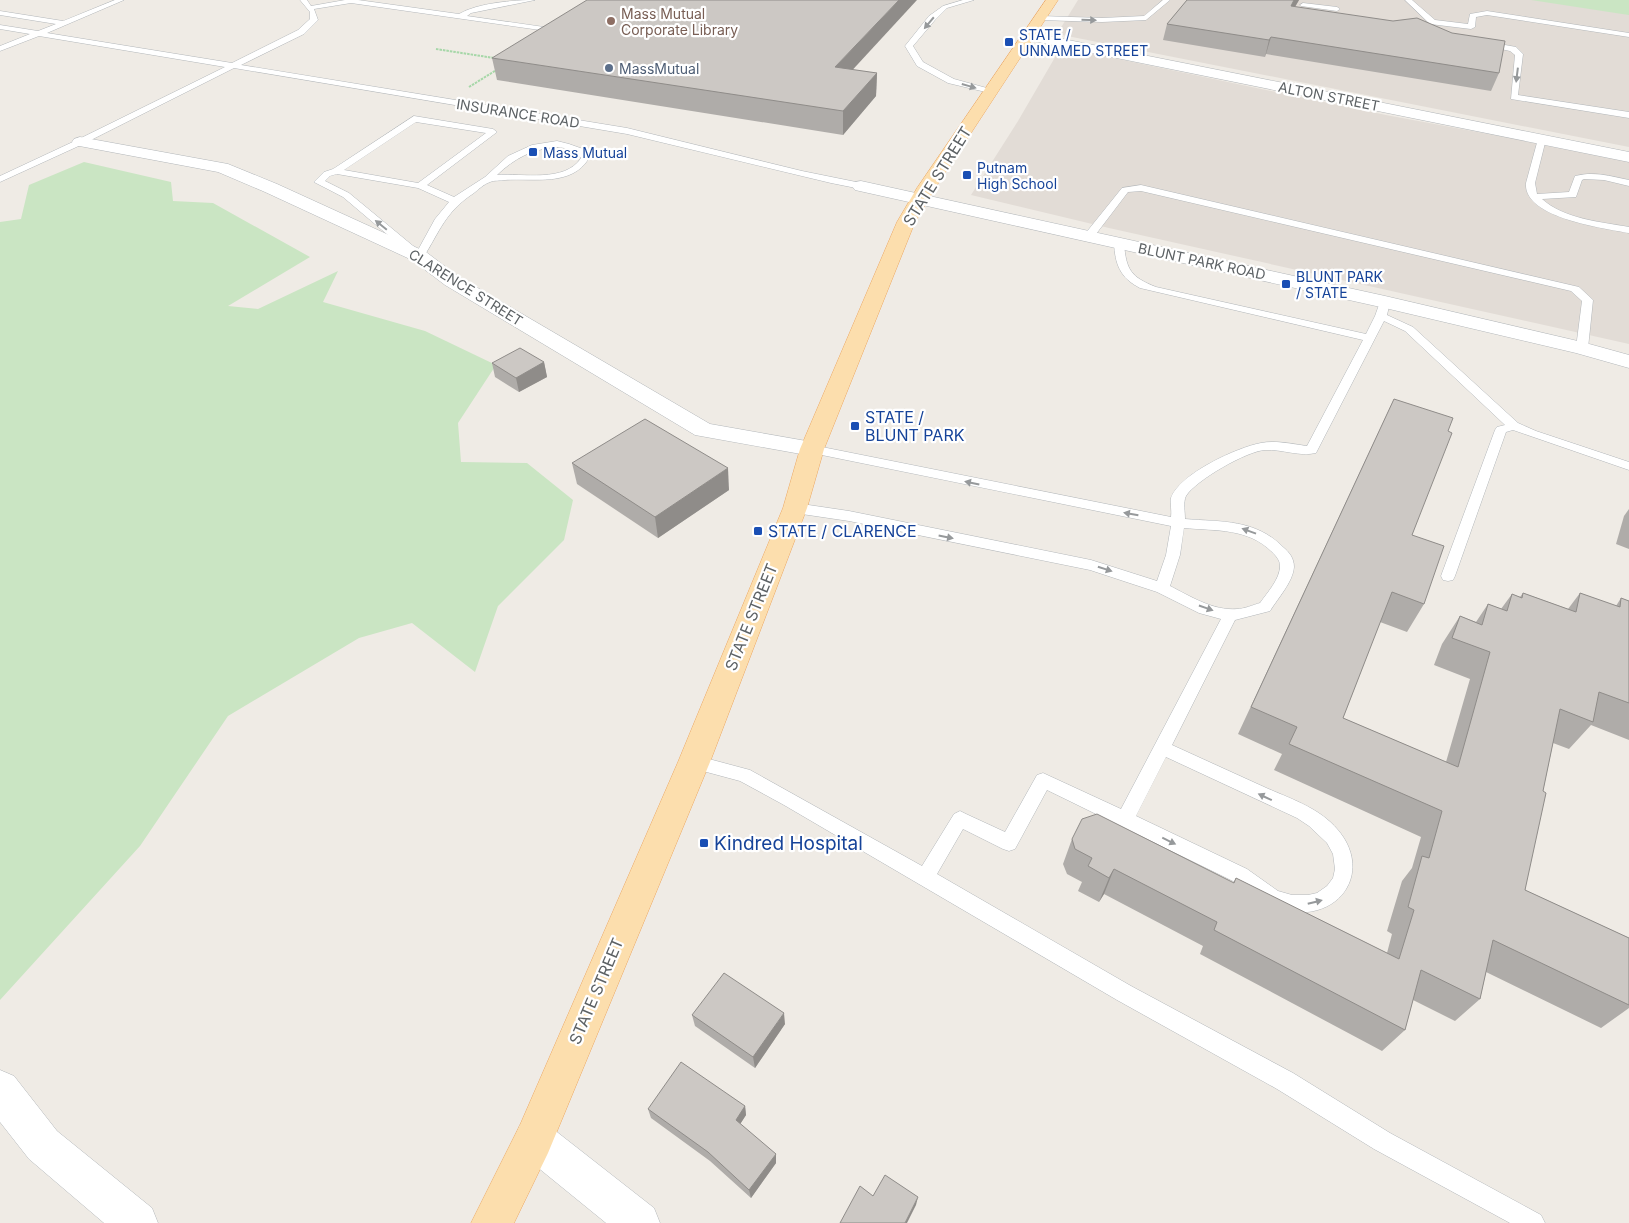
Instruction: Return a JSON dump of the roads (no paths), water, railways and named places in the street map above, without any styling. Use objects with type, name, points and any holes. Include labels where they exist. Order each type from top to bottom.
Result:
[{"type":"main road","name":"STATE STREET","points":[[492,1223],[534,1140],[694,762],[795,508],[812,449],[906,222],[1052,0]]},
{"type":"street","name":"ALTON STREET","points":[[1028,36],[1629,157]]},
{"type":"street","name":"CLARENCE STREET","points":[[80,142],[222,168],[271,188],[419,256],[452,281],[703,430],[812,449]]},
{"type":"street","name":"INSURANCE ROAD","points":[[861,186],[920,198]]},
{"type":"street","name":"BLUNT PARK ROAD","points":[[920,198],[1119,243],[1383,309],[1582,348],[1629,362]]},
{"type":"street","points":[[0,1090],[43,1145],[137,1223]]},
{"type":"street","points":[[534,1140],[639,1223]]},
{"type":"lane","points":[[0,50],[121,0]]},
{"type":"lane","points":[[0,178],[80,142],[310,26],[314,20],[313,12],[303,0]]},
{"type":"lane","points":[[459,17],[469,11],[532,0]]},
{"type":"lane","points":[[970,0],[945,7],[932,18],[909,46],[920,64],[951,81],[990,92]]},
{"type":"lane","points":[[1040,18],[1102,20],[1146,18],[1166,0]]},
{"type":"lane","points":[[1408,0],[1432,22],[1434,29],[1442,34]]},
{"type":"lane","points":[[310,8],[351,1],[558,31]]},
{"type":"lane","points":[[1303,4],[1320,3],[1337,9]]},
{"type":"lane","points":[[0,13],[64,23]]},
{"type":"lane","points":[[1432,22],[1471,27],[1473,16],[1487,13],[1629,35]]},
{"type":"lane","name":"INSURANCE ROAD","points":[[0,26],[645,134],[713,150],[773,168],[861,186]]},
{"type":"lane","points":[[0,40],[24,31]]},
{"type":"lane","points":[[1480,42],[1513,49],[1519,54],[1514,96],[1629,115]]},
{"type":"lane","points":[[451,125],[479,106]]},
{"type":"lane","points":[[420,186],[493,132],[414,119],[336,171],[327,174],[320,182],[346,195],[419,256],[440,218],[455,201],[488,179],[514,155],[533,147],[557,144],[577,149],[583,153],[585,158],[583,163],[577,168],[556,176],[488,179]]},
{"type":"lane","points":[[1542,139],[1530,189],[1534,198],[1547,208],[1566,216],[1629,230]]},
{"type":"lane","points":[[336,171],[420,186],[455,201]]},
{"type":"lane","points":[[1534,198],[1574,194],[1578,178],[1582,176],[1629,183]]},
{"type":"lane","points":[[1089,236],[1125,190],[1141,188],[1570,287],[1583,294],[1588,300],[1582,348]]},
{"type":"lane","points":[[1119,243],[1120,266],[1135,282],[1153,289],[1369,338]]},
{"type":"lane","points":[[1162,588],[1176,547],[1179,523],[1178,498],[1188,484],[1205,472],[1236,456],[1263,446],[1311,450],[1383,309],[1409,329],[1514,426],[1532,434],[1629,466]]},
{"type":"lane","points":[[1448,576],[1501,430],[1514,426]]},
{"type":"lane","points":[[795,508],[848,516],[1091,565],[1162,588],[1204,609],[1231,614],[1250,612],[1264,607],[1285,576],[1287,565],[1284,556],[1269,541],[1243,528],[1179,523],[1005,490],[812,449]]},
{"type":"lane","points":[[1125,820],[1231,614]]},
{"type":"lane","points":[[924,878],[960,819],[1009,843],[1044,780],[1240,875],[1256,889],[1276,900],[1297,905],[1316,903],[1332,896],[1342,883],[1344,869],[1341,853],[1332,837],[1319,823],[1303,813],[1162,748]]},
{"type":"lane","points":[[694,762],[744,775],[1005,923],[1124,993],[1242,1056],[1382,1141],[1533,1223]]},
{"type":"place","name":"Mass Mutual Corporate Library","points":[[611,21]]},
{"type":"place","name":"STATE / UNNAMED STREET","points":[[1009,42]]},
{"type":"place","name":"MassMutual","points":[[609,68]]},
{"type":"place","name":"Mass Mutual","points":[[533,152]]},
{"type":"place","name":"Putnam High School","points":[[967,175]]},
{"type":"place","name":"BLUNT PARK / STATE","points":[[1286,284]]},
{"type":"place","name":"STATE / BLUNT PARK","points":[[855,426]]},
{"type":"place","name":"STATE / CLARENCE","points":[[758,531]]},
{"type":"place","name":"Kindred Hospital","points":[[704,843]]}]
